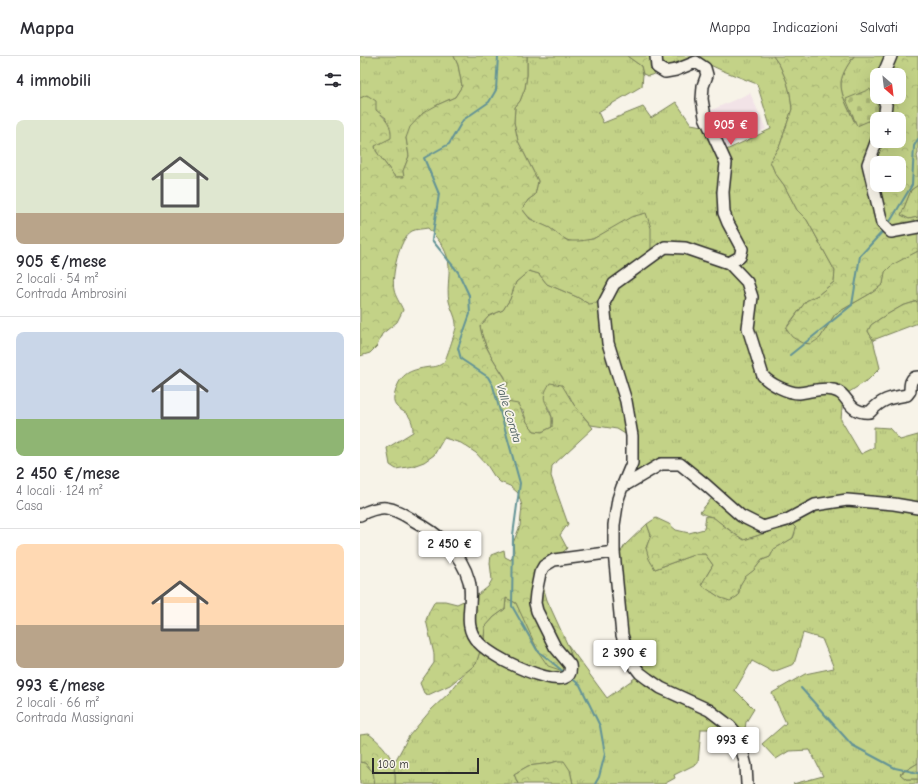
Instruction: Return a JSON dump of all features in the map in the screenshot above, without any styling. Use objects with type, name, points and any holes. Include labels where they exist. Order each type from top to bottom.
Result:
[{"type":"street","points":[[656,56],[657,67],[665,72],[676,70],[696,62],[705,68],[707,75],[703,86],[702,99],[705,116],[726,163],[723,192],[724,213],[742,249],[740,257],[729,263]]},
{"type":"street","points":[[886,68],[891,56]]},
{"type":"street","points":[[874,148],[868,164],[882,223],[886,228],[910,229],[918,227]]},
{"type":"street","points":[[747,784],[744,754],[736,733],[730,726],[716,715],[661,688],[634,667],[626,652],[622,635],[614,552],[614,525],[618,499],[632,463],[632,436],[626,401],[608,343],[604,303],[614,284],[665,247],[685,248],[729,263],[747,282],[752,297],[748,328],[763,376],[769,382],[800,393],[825,389],[834,390],[842,395],[856,411],[863,413],[870,412],[878,404],[889,398],[907,395],[910,391],[912,379],[918,377]]},
{"type":"street","points":[[622,487],[661,464],[680,464],[740,516],[763,527],[787,520],[815,504],[847,500],[894,504],[918,508]]},
{"type":"street","points":[[360,515],[380,508],[394,510],[423,525],[448,544],[467,572],[472,593],[469,618],[470,628],[474,637],[485,648],[523,670],[557,679],[568,678],[571,673],[570,665],[555,647],[537,611],[535,603],[540,574],[544,566],[554,560],[614,552]]},
{"type":"shaded area","points":[[750,93],[766,129],[724,148],[707,112]]},
{"type":"green space","points":[[360,56],[454,56],[458,65],[462,86],[455,97],[437,105],[406,138],[409,156],[403,171],[404,177],[395,177],[376,151],[375,146],[386,118],[360,98]]},
{"type":"green space","points":[[454,56],[527,56],[525,88],[520,101],[515,107],[514,122],[518,141],[538,181],[535,195],[528,200],[522,209],[530,219],[550,228],[568,241],[579,241],[593,239],[631,217],[646,213],[651,228],[651,251],[605,302],[589,304],[547,284],[539,274],[529,271],[516,282],[510,299],[503,310],[489,316],[480,326],[487,349],[508,383],[501,401],[518,404],[527,422],[534,431],[542,432],[552,427],[552,417],[544,398],[546,389],[550,383],[562,385],[574,405],[593,428],[552,466],[551,476],[568,524],[560,535],[567,548],[549,568],[543,586],[547,600],[569,648],[573,662],[563,671],[548,666],[539,653],[516,603],[506,598],[505,609],[494,617],[485,627],[484,638],[476,664],[450,685],[428,695],[424,693],[420,683],[434,663],[434,654],[426,620],[430,610],[435,601],[445,601],[457,604],[479,594],[488,587],[492,580],[490,563],[491,555],[504,550],[505,557],[511,560],[514,552],[513,543],[520,526],[522,506],[518,493],[510,486],[500,482],[476,453],[461,443],[444,438],[434,455],[424,462],[413,466],[396,469],[390,465],[387,448],[413,432],[412,423],[408,415],[394,404],[396,389],[406,374],[422,368],[437,366],[444,362],[454,335],[456,324],[448,295],[449,267],[445,252],[439,241],[428,228],[414,230],[407,235],[403,241],[395,267],[393,284],[396,297],[403,310],[397,322],[382,334],[377,346],[370,353],[360,356],[360,98],[367,95],[376,101],[376,110],[388,122],[391,138],[375,146],[376,151],[395,177],[404,177],[403,171],[409,156],[406,138],[410,127],[423,113],[455,97],[462,86],[458,65]]},
{"type":"green space","points":[[527,56],[627,56],[641,66],[643,74],[642,86],[598,112],[603,123],[643,107],[651,118],[676,102],[691,124],[713,128],[722,152],[771,129],[757,84],[695,58],[670,68],[659,63],[658,56],[773,56],[780,66],[787,82],[792,109],[780,145],[770,161],[775,173],[784,185],[797,210],[807,220],[835,271],[834,282],[818,295],[806,301],[786,328],[820,338],[835,314],[873,292],[883,284],[885,271],[899,260],[918,251],[918,301],[902,306],[871,325],[868,331],[873,340],[880,368],[868,380],[843,396],[841,420],[861,454],[874,448],[874,427],[889,428],[900,440],[918,435],[918,763],[900,774],[906,779],[918,779],[918,784],[793,784],[823,776],[810,750],[789,751],[776,759],[762,744],[786,723],[772,693],[805,674],[834,668],[822,639],[803,633],[794,664],[773,672],[752,661],[735,690],[754,709],[746,722],[745,729],[701,729],[698,763],[674,775],[675,778],[664,784],[573,784],[570,770],[558,761],[528,766],[514,774],[518,784],[395,784],[393,765],[409,736],[431,710],[450,692],[466,672],[476,664],[484,638],[485,627],[494,617],[505,609],[506,598],[516,603],[531,633],[572,663],[568,645],[607,698],[639,675],[623,638],[617,558],[625,545],[647,524],[651,535],[646,548],[655,569],[696,554],[705,554],[713,565],[705,578],[712,592],[721,598],[738,596],[740,585],[744,577],[754,570],[762,560],[770,557],[774,549],[793,538],[795,533],[791,523],[744,540],[713,518],[700,512],[717,492],[683,463],[632,476],[635,440],[617,429],[591,425],[574,405],[569,395],[547,407],[552,417],[552,427],[542,432],[534,431],[527,422],[523,411],[501,401],[505,377],[486,346],[480,326],[489,316],[503,310],[510,299],[516,282],[529,271],[539,274],[547,284],[589,304],[611,229],[590,240],[573,242],[534,221],[522,209],[528,200],[535,195],[538,181],[518,141],[514,122],[515,107],[520,101],[525,88]]},
{"type":"green space","points":[[627,56],[658,56],[658,73],[648,76],[643,74],[641,66]]},
{"type":"green space","points":[[773,56],[854,56],[843,75],[841,87],[843,97],[854,121],[864,122],[870,119],[870,148],[906,148],[906,112],[882,112],[889,108],[890,104],[906,104],[906,68],[890,68],[894,56],[918,56],[918,185],[911,190],[901,215],[909,219],[918,217],[918,251],[892,265],[885,272],[883,284],[873,292],[835,314],[820,338],[811,344],[802,343],[792,337],[786,329],[806,301],[818,295],[834,282],[835,271],[807,220],[797,210],[784,185],[775,173],[770,161],[780,145],[792,109],[787,82],[780,66]]},
{"type":"green space","points":[[854,56],[894,56],[890,68],[870,68],[870,104],[890,104],[889,108],[882,112],[870,112],[870,119],[864,122],[854,121],[843,97],[841,87],[843,75]]},
{"type":"green space","points":[[870,89],[870,104],[877,104],[881,112],[870,112],[870,120],[857,126],[846,99]]},
{"type":"green space","points":[[918,185],[918,217],[909,219],[901,215],[911,190]]},
{"type":"green space","points":[[918,301],[918,323],[873,340],[868,331],[871,325],[902,306]]},
{"type":"green space","points":[[706,516],[713,517],[744,540],[791,523],[796,528],[793,538],[774,549],[770,557],[762,560],[754,570],[745,577],[740,585],[738,596],[730,601],[721,598],[701,585],[713,565],[705,554],[696,554],[655,569],[649,559],[646,548],[651,535],[647,524],[656,518],[669,524],[676,530],[689,533],[704,529]]},
{"type":"green space","points":[[369,734],[381,744],[389,755],[394,768],[395,784],[375,784],[373,772],[365,763],[360,762],[360,735]]},
{"type":"green space","points":[[564,761],[570,770],[573,784],[518,784],[514,774],[528,766]]},
{"type":"green space","points":[[360,762],[365,763],[373,772],[375,784],[360,784]]},
{"type":"green space","points":[[918,763],[918,779],[906,779],[900,774]]},
{"type":"waterway","name":"Valle Corata","points":[[498,56],[496,90],[489,102],[463,120],[449,144],[424,158],[439,194],[432,240],[458,272],[469,295],[470,314],[458,348],[461,359],[488,377],[493,386],[520,483],[513,535],[512,606],[537,650],[565,673]]},
{"type":"waterway","points":[[888,225],[912,185],[914,146],[918,139]]},
{"type":"waterway","points":[[790,355],[852,305],[860,256],[884,230]]},
{"type":"waterway","name":"Valle Corata","points":[[570,677],[580,685],[600,726],[605,754],[599,777],[595,784]]},
{"type":"waterway","points":[[801,688],[852,745],[895,768],[918,773]]}]
